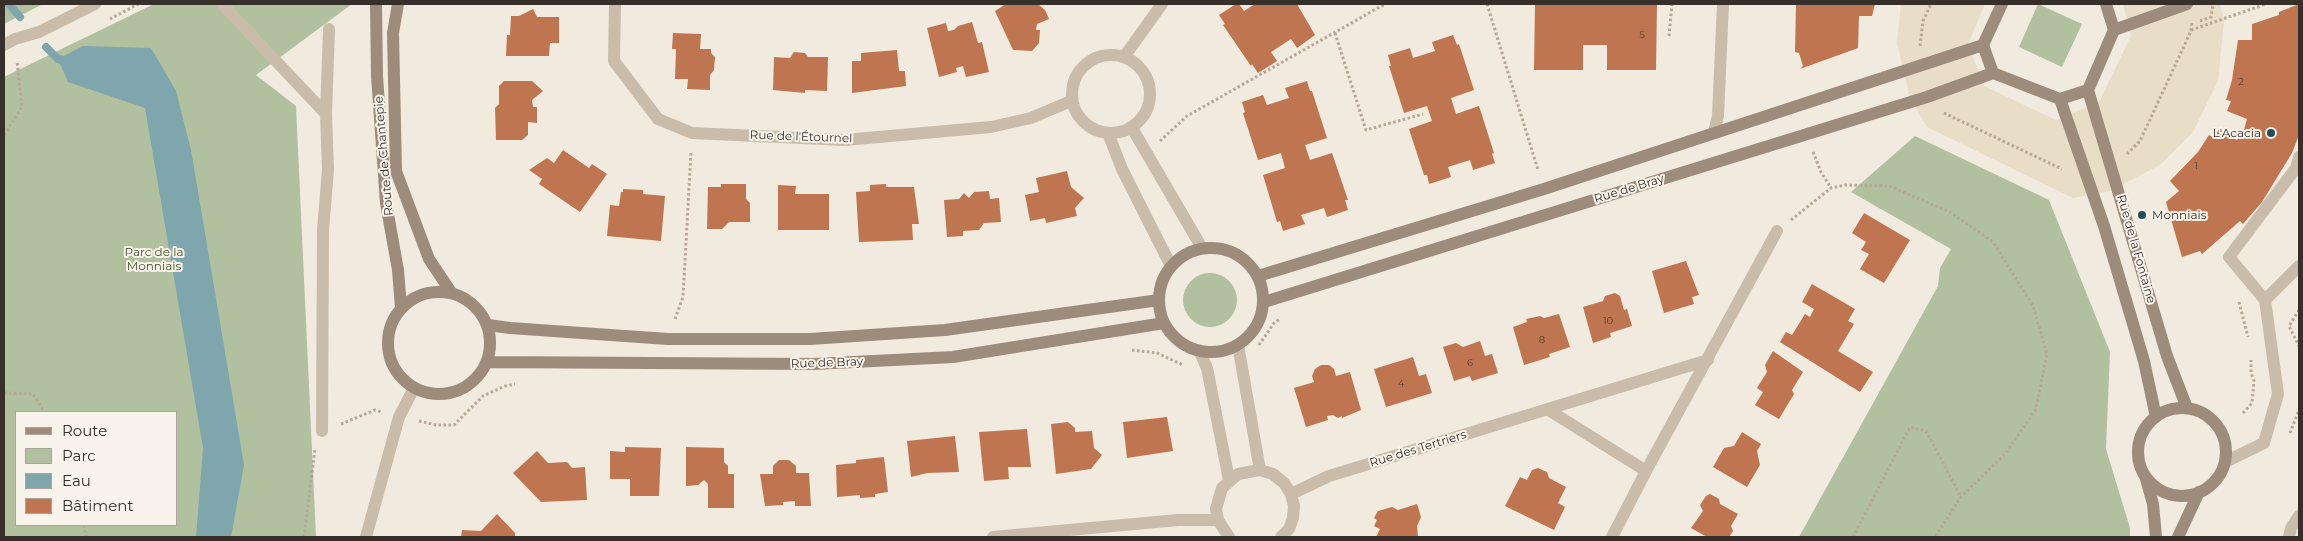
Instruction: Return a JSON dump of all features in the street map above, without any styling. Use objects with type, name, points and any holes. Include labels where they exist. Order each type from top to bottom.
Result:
[{"type":"street","points":[[10,42],[39,32],[95,4]]},
{"type":"street","points":[[222,4],[326,114]]},
{"type":"street","name":"Route de Chantepie","points":[[376,4],[377,76],[386,203],[398,270],[401,308]]},
{"type":"street","name":"Route de Chantepie","points":[[398,4],[393,33],[396,172],[429,259],[451,292]]},
{"type":"street","name":"Rue de l'Étournel","points":[[616,4],[614,62],[658,118],[692,133],[845,140],[991,127],[1031,118],[1072,101]]},
{"type":"street","points":[[1124,57],[1162,4]]},
{"type":"street","points":[[1714,132],[1718,116],[1723,4]]},
{"type":"street","points":[[2002,4],[1983,45],[1993,73],[2060,99],[2088,90],[2114,30],[2106,4]]},
{"type":"street","points":[[2114,30],[2187,4]]},
{"type":"street","points":[[322,431],[324,230],[328,170],[326,114],[329,29]]},
{"type":"street","points":[[1258,276],[1544,189],[1983,45]]},
{"type":"street","points":[[1111,54],[1124,57],[1133,61],[1143,71],[1149,83],[1149,106],[1142,118],[1132,128],[1108,134],[1095,130],[1085,124],[1076,113],[1071,90],[1075,77],[1083,66],[1097,57],[1111,54]]},
{"type":"street","name":"Rue de Bray","points":[[1264,302],[1927,98],[1993,73]]},
{"type":"street","name":"Rue de la Fontaine","points":[[2088,90],[2128,218],[2167,356],[2187,408]]},
{"type":"street","name":"Rue de la Fontaine","points":[[2060,99],[2104,226],[2144,361],[2156,417]]},
{"type":"street","points":[[1132,128],[1202,248]]},
{"type":"street","points":[[1108,134],[1122,168],[1171,266]]},
{"type":"street","points":[[2225,462],[2264,443],[2278,394],[2265,300],[2229,257],[2296,168],[2299,157]]},
{"type":"street","points":[[1612,537],[1777,231]]},
{"type":"street","points":[[1202,248],[1219,248],[1235,253],[1248,263],[1258,276],[1264,302],[1260,318],[1251,333],[1238,345],[1219,351],[1199,350],[1185,345],[1173,336],[1164,323],[1158,300],[1160,288],[1171,266],[1180,257],[1202,248]]},
{"type":"street","points":[[2265,300],[2299,266]]},
{"type":"street","points":[[433,292],[451,292],[466,299],[479,310],[488,325],[491,350],[487,362],[478,377],[464,388],[448,394],[430,394],[414,388],[402,379],[392,366],[388,351],[388,335],[392,320],[401,308],[416,297],[433,292]]},
{"type":"street","name":"Rue de Bray","points":[[488,325],[668,339],[810,339],[945,330],[1158,300]]},
{"type":"street","name":"Rue de Bray","points":[[487,362],[814,364],[954,357],[1164,323]]},
{"type":"street","points":[[1238,345],[1260,470]]},
{"type":"street","points":[[1199,350],[1207,368],[1229,480]]},
{"type":"street","name":"Rue des Tertriers","points":[[1291,494],[1329,476],[1708,360]]},
{"type":"street","points":[[366,537],[399,417],[414,388]]},
{"type":"street","points":[[2146,476],[2156,488],[2170,494],[2184,496],[2199,492],[2211,485],[2220,475],[2225,462],[2226,447],[2222,433],[2214,421],[2201,412],[2187,408],[2165,411],[2146,426],[2140,438],[2138,451],[2140,464],[2146,476],[2153,504],[2156,537]]},
{"type":"street","points":[[1547,409],[1646,471]]},
{"type":"street","points":[[1229,537],[1218,520],[1217,498],[1229,480],[1238,474],[1260,470],[1273,474],[1284,482],[1291,494],[1294,506],[1293,518],[1289,529],[1281,537]]},
{"type":"street","points":[[2178,537],[2199,492]]},
{"type":"street","points":[[2288,537],[2291,528],[2299,516]]},
{"type":"street","points":[[994,537],[1178,520],[1218,520]]},
{"type":"path","points":[[1187,116],[1386,4]]},
{"type":"path","points":[[1487,4],[1534,155]]},
{"type":"path","points":[[1669,36],[1672,4]]},
{"type":"path","points":[[2213,4],[2211,17],[2192,24],[2191,30],[2266,4]]},
{"type":"path","points":[[1336,33],[1366,130],[1423,114]]},
{"type":"path","points":[[4,134],[22,107],[10,42]]},
{"type":"path","points":[[668,339],[683,297],[692,133]]},
{"type":"path","points":[[1812,149],[1821,172],[1831,188]]},
{"type":"path","points":[[1777,231],[1831,188],[1845,185],[1889,186],[1950,212],[1993,242],[2033,306],[2047,354],[2036,409],[2005,454],[1961,497],[1935,537]]},
{"type":"path","points":[[2238,296],[2249,344]]},
{"type":"path","points":[[2299,310],[2289,326],[2299,346]]},
{"type":"path","points":[[2243,413],[2252,403],[2254,381],[2251,373],[2252,354]]},
{"type":"path","points":[[4,393],[32,394],[43,411]]},
{"type":"path","points":[[304,537],[317,433],[376,410],[399,417]]},
{"type":"path","points":[[1854,537],[1910,427],[1926,431],[1961,497]]},
{"type":"green space","points":[[4,4],[43,4],[4,24]]},
{"type":"green space","name":"Parc de la Monniais","points":[[154,4],[352,4],[256,75],[296,106],[316,537],[4,537],[4,77]]},
{"type":"green space","points":[[2038,4],[2082,24],[2062,67],[2019,47]]},
{"type":"green space","points":[[1915,136],[2049,200],[2110,352],[2106,449],[2130,528],[2130,537],[1799,537],[1938,286],[1940,268],[1951,249],[1851,192]]},
{"type":"green space","points":[[1210,273],[1220,275],[1229,281],[1235,290],[1237,300],[1235,310],[1229,319],[1220,325],[1210,327],[1200,325],[1191,319],[1185,310],[1183,300],[1185,290],[1191,281],[1200,275]]},
{"type":"shaded area","points":[[1901,4],[1985,4],[1968,44],[1984,86],[2056,120],[2099,102],[2131,36],[2123,4],[2220,4],[2224,21],[2218,81],[2193,132],[2160,165],[2110,191],[2073,198],[1927,127],[1910,98],[1897,43]]},
{"type":"water","points":[[83,46],[151,48],[176,91],[191,150],[244,465],[231,537],[196,537],[203,448],[145,108],[68,82],[58,59]]},
{"type":"building","points":[[1006,4],[1038,4],[1045,10],[1049,19],[1037,24],[1036,30],[1040,30],[1039,43],[1032,51],[1013,50],[995,11]]},
{"type":"building","points":[[1239,4],[1244,11],[1255,4],[1297,4],[1315,35],[1297,48],[1291,39],[1271,52],[1277,61],[1258,73],[1252,64],[1251,66],[1223,25],[1225,24],[1219,15]]},
{"type":"building","points":[[1535,4],[1657,4],[1656,70],[1607,70],[1607,45],[1583,45],[1583,70],[1534,70]]},
{"type":"building","points":[[1796,4],[1875,4],[1872,16],[1859,16],[1858,48],[1800,69],[1803,66],[1799,53],[1795,52]]},
{"type":"building","name":"L'Acacia","points":[[2299,4],[2299,135],[2292,153],[2262,202],[2243,224],[2240,221],[2202,254],[2200,251],[2182,257],[2166,202],[2179,191],[2170,181],[2198,152],[2209,135],[2214,138],[2219,129],[2237,140],[2244,130],[2247,119],[2227,111],[2231,101],[2226,100],[2232,80],[2238,40],[2252,40],[2252,24],[2279,15],[2279,12]]},
{"type":"building","points":[[533,9],[537,17],[559,17],[559,43],[550,43],[549,56],[506,56],[507,35],[510,35],[511,16],[519,16]]},
{"type":"building","points":[[972,22],[978,43],[982,42],[989,72],[966,77],[963,66],[956,68],[957,72],[939,77],[927,28],[946,23],[948,31]]},
{"type":"building","points":[[673,33],[701,34],[700,49],[711,49],[711,53],[715,57],[714,70],[710,75],[710,90],[687,89],[688,79],[675,79],[676,49],[672,49]]},
{"type":"building","points":[[1453,35],[1457,45],[1459,44],[1474,90],[1451,98],[1456,114],[1479,106],[1494,153],[1492,154],[1495,163],[1473,170],[1470,160],[1448,167],[1451,177],[1429,184],[1427,175],[1424,175],[1409,129],[1432,121],[1427,106],[1404,113],[1389,66],[1391,66],[1388,55],[1410,48],[1413,58],[1435,51],[1432,42]]},
{"type":"building","points":[[897,50],[899,71],[905,71],[906,86],[852,93],[852,61],[861,61],[861,53]]},
{"type":"building","points":[[794,52],[805,53],[808,57],[828,57],[827,91],[805,90],[805,93],[773,90],[774,57],[790,58]]},
{"type":"building","points":[[504,81],[532,81],[543,91],[532,100],[533,107],[537,107],[537,123],[528,122],[528,135],[522,140],[496,140],[495,108],[499,104],[499,86]]},
{"type":"building","points":[[1307,81],[1327,138],[1305,145],[1310,160],[1332,153],[1348,200],[1345,200],[1348,210],[1327,217],[1324,208],[1301,215],[1305,224],[1283,231],[1280,221],[1277,222],[1263,175],[1285,168],[1281,153],[1258,160],[1243,113],[1245,112],[1242,102],[1263,95],[1267,105],[1289,98],[1285,88]]},
{"type":"building","points":[[563,150],[589,168],[592,164],[607,174],[580,212],[539,184],[542,179],[529,170],[547,158],[554,163]]},
{"type":"building","points":[[1067,171],[1071,187],[1084,198],[1075,208],[1077,216],[1046,223],[1045,218],[1030,221],[1025,195],[1039,192],[1036,178]]},
{"type":"building","points":[[721,184],[746,184],[746,199],[750,203],[750,222],[729,222],[722,229],[707,229],[708,187],[721,187]]},
{"type":"building","points":[[886,184],[886,187],[914,187],[919,224],[912,224],[913,240],[859,242],[856,192],[870,191],[870,185]]},
{"type":"building","points":[[778,185],[796,186],[795,194],[829,194],[829,230],[778,230]]},
{"type":"building","points":[[623,189],[643,190],[643,194],[665,196],[661,241],[607,236],[610,205],[619,206]]},
{"type":"building","points":[[989,191],[990,199],[999,198],[1001,222],[984,223],[979,230],[963,231],[963,236],[947,237],[944,200],[959,199],[964,193],[969,198],[974,192]]},
{"type":"building","points":[[1864,213],[1910,240],[1884,283],[1860,269],[1869,254],[1861,250],[1866,242],[1852,233]]},
{"type":"building","points":[[1686,261],[1699,295],[1692,297],[1694,304],[1664,313],[1652,271]]},
{"type":"building","points":[[1812,284],[1855,309],[1848,321],[1854,324],[1838,351],[1873,372],[1860,392],[1780,342],[1786,332],[1792,335],[1805,314],[1810,317],[1814,309],[1802,302]]},
{"type":"building","points":[[1615,293],[1620,296],[1624,310],[1627,309],[1632,326],[1610,333],[1611,337],[1593,343],[1583,307],[1603,301],[1605,296]]},
{"type":"building","points":[[1559,314],[1570,347],[1549,354],[1550,357],[1524,365],[1513,327],[1527,322],[1526,319],[1540,316],[1544,318]]},
{"type":"building","points":[[1480,341],[1485,356],[1492,354],[1498,373],[1472,381],[1470,376],[1454,381],[1443,347],[1456,343],[1463,347]]},
{"type":"building","points":[[1773,351],[1803,372],[1792,390],[1794,394],[1779,419],[1755,405],[1763,392],[1757,388],[1767,372],[1765,365]]},
{"type":"building","points":[[1413,357],[1419,376],[1426,374],[1432,393],[1386,407],[1374,369]]},
{"type":"building","points":[[1321,365],[1329,365],[1334,369],[1336,376],[1350,372],[1361,410],[1342,418],[1342,416],[1338,418],[1333,415],[1327,416],[1328,420],[1306,427],[1294,388],[1314,382],[1312,376],[1315,369]]},
{"type":"building","points":[[1167,417],[1173,451],[1127,458],[1123,422]]},
{"type":"building","points":[[1068,422],[1075,428],[1075,432],[1092,431],[1094,448],[1102,455],[1091,469],[1056,474],[1051,424]]},
{"type":"building","points":[[1027,429],[1031,467],[1008,467],[1009,479],[984,481],[979,432]]},
{"type":"building","points":[[1742,432],[1761,444],[1757,451],[1760,465],[1747,487],[1713,467],[1724,448],[1734,446]]},
{"type":"building","points":[[955,436],[959,472],[927,473],[911,477],[907,441]]},
{"type":"building","points":[[625,447],[661,448],[659,496],[630,496],[630,479],[610,479],[610,451],[625,452]]},
{"type":"building","points":[[686,447],[724,448],[724,462],[728,466],[728,474],[734,474],[734,508],[708,508],[708,484],[704,480],[698,485],[686,486]]},
{"type":"building","points":[[537,451],[548,463],[567,462],[572,468],[585,467],[587,500],[541,502],[513,473]]},
{"type":"building","points":[[884,457],[888,492],[875,494],[875,497],[860,498],[860,495],[837,497],[836,465],[856,463],[856,460]]},
{"type":"building","points":[[779,460],[789,460],[796,466],[796,473],[809,473],[811,506],[795,506],[795,501],[783,502],[783,505],[765,506],[760,474],[773,474],[773,466]]},
{"type":"building","points":[[1538,468],[1547,472],[1549,478],[1566,487],[1558,503],[1565,507],[1554,530],[1505,506],[1520,477],[1527,480],[1532,470]]},
{"type":"building","points":[[1710,494],[1719,499],[1720,504],[1738,514],[1731,526],[1733,531],[1729,537],[1707,537],[1691,528],[1703,511],[1700,505],[1706,496]]},
{"type":"building","points":[[1417,504],[1421,517],[1417,526],[1418,537],[1376,537],[1380,529],[1374,526],[1377,520],[1374,518],[1378,511],[1392,507],[1398,510]]},
{"type":"building","points":[[497,514],[515,533],[515,537],[461,537],[462,530],[481,531]]},
{"type":"waterway","points":[[9,4],[20,17]]},
{"type":"waterway","points":[[46,47],[58,59],[66,61]]},
{"type":"place","name":"L'Acacia","points":[[2271,133]]},
{"type":"place","name":"Monniais","points":[[2142,215]]}]
